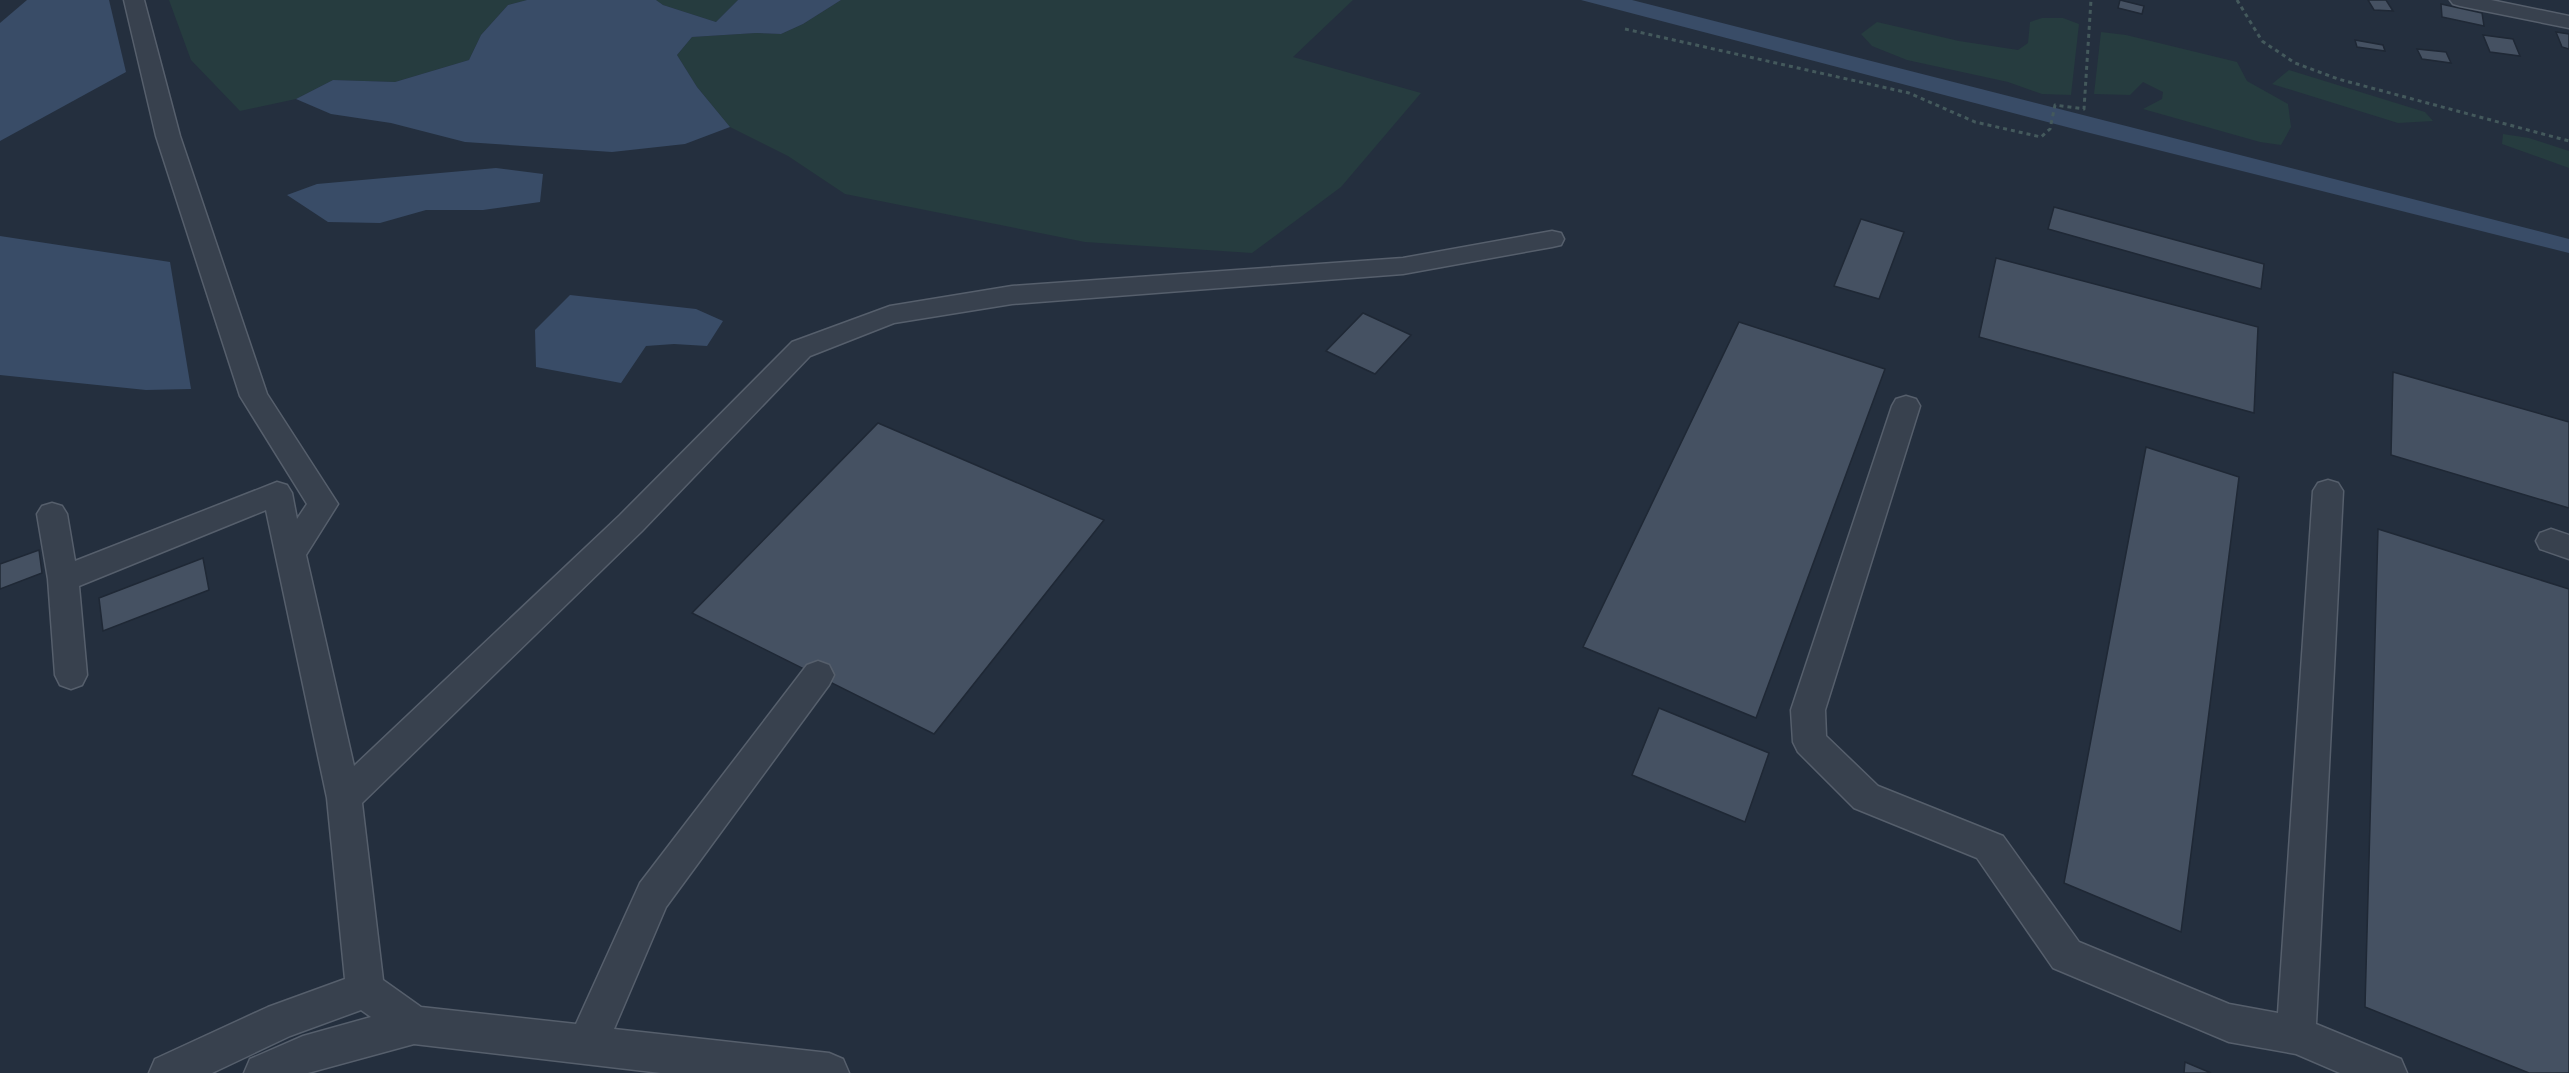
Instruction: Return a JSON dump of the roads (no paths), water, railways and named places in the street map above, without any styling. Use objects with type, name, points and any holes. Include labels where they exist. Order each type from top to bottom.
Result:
[{"type":"street","points":[[134,0],[168,136],[254,396],[323,504],[290,554]]},
{"type":"street","points":[[2460,0],[2569,22]]},
{"type":"street","points":[[344,798],[631,523],[801,349],[890,315],[1012,295],[1402,266],[1552,239]]},
{"type":"street","points":[[1906,406],[1808,710],[1810,742],[1866,797],[1990,847],[2066,955],[2229,1023],[2296,1035],[2387,1073]]},
{"type":"street","points":[[2296,1035],[2328,491]]},
{"type":"street","points":[[63,579],[277,493],[344,798],[365,990],[414,1025]]},
{"type":"street","points":[[52,514],[63,579],[71,675]]},
{"type":"street","points":[[587,1045],[653,895],[818,675]]},
{"type":"street","points":[[170,1073],[282,1020],[365,990]]},
{"type":"street","points":[[264,1073],[303,1055],[414,1025],[829,1073]]},
{"type":"water","points":[[27,0],[109,0],[126,72],[0,141],[0,23]]},
{"type":"water","points":[[527,0],[656,0],[663,5],[716,22],[738,0],[841,0],[803,24],[781,34],[756,33],[692,37],[677,55],[697,87],[730,127],[685,144],[612,152],[465,142],[391,123],[331,114],[296,99],[333,80],[395,82],[469,60],[481,35],[508,5]]},
{"type":"water","points":[[1581,0],[1632,0],[2569,239],[2569,253],[2086,132]]},
{"type":"water","points":[[496,168],[543,174],[540,202],[483,210],[426,210],[380,223],[328,222],[287,195],[317,184]]},
{"type":"water","points":[[0,236],[170,262],[191,389],[146,390],[0,375]]},
{"type":"water","points":[[570,295],[696,309],[723,321],[707,346],[674,344],[646,346],[621,383],[536,367],[535,330]]}]
